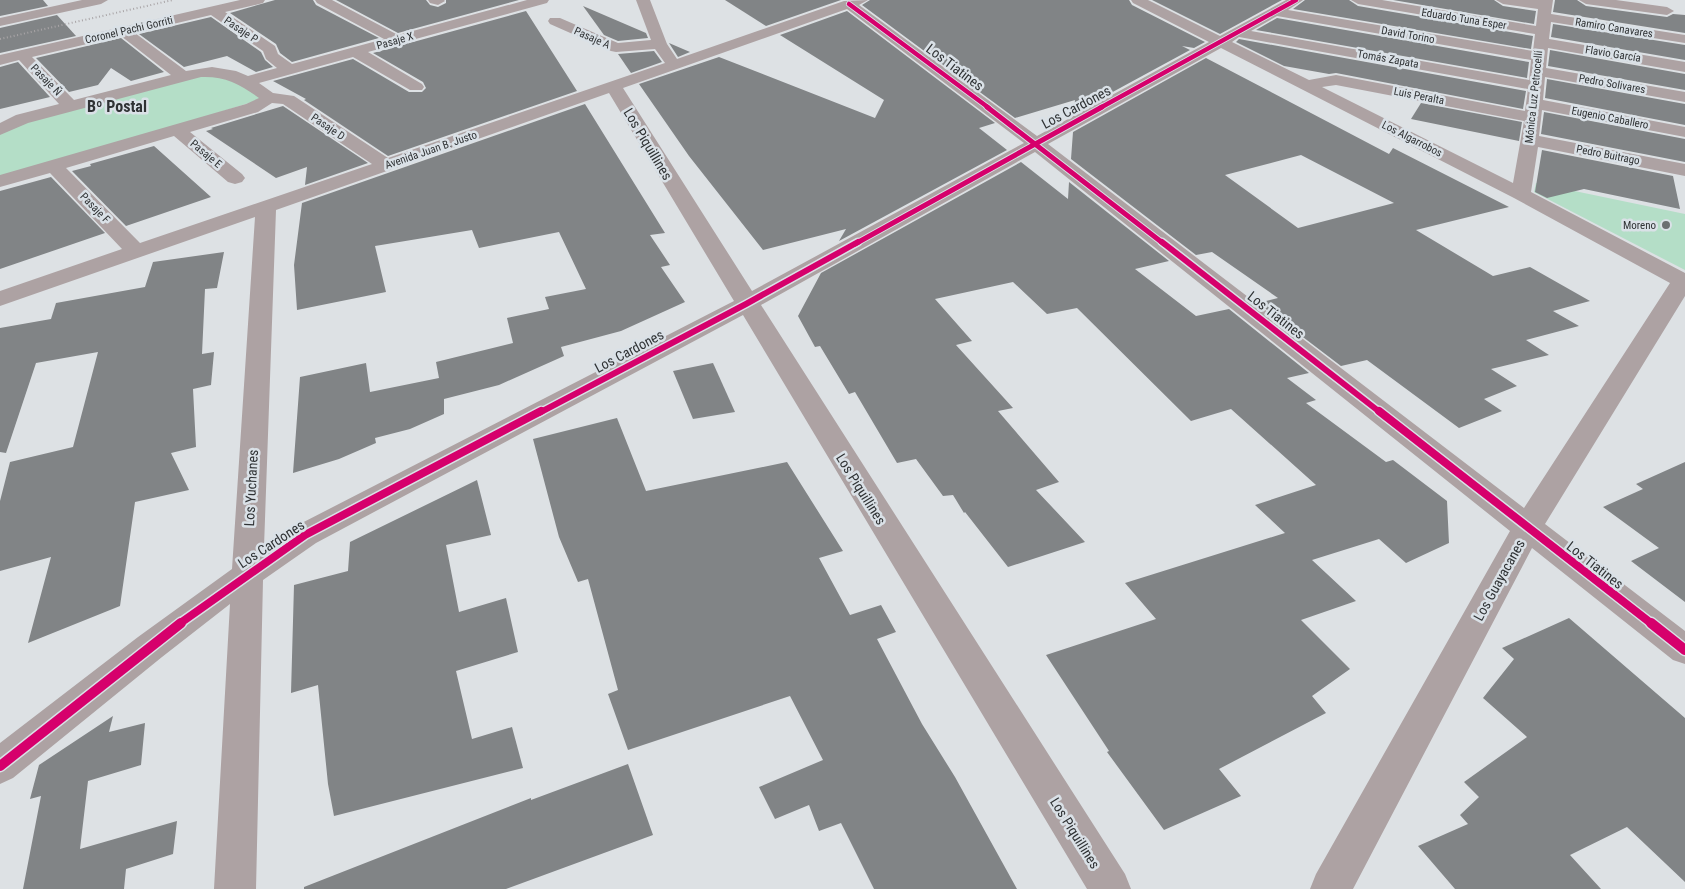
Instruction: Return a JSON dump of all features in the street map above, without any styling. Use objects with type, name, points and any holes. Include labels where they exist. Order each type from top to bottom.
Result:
[{"type":"street","points":[[0,22],[100,0]]},
{"type":"street","name":"Coronel Pachi Gorriti","points":[[0,60],[258,0]]},
{"type":"street","points":[[322,0],[397,40]]},
{"type":"street","name":"Pasaje X","points":[[247,81],[542,0]]},
{"type":"street","points":[[643,0],[665,55],[675,65]]},
{"type":"street","name":"Los Algarrobos","points":[[1138,0],[1230,38],[1307,86],[1521,194],[1684,281]]},
{"type":"street","name":"Eduardo Tuna Esper","points":[[1358,0],[1541,39]]},
{"type":"street","points":[[1503,0],[1541,39]]},
{"type":"street","points":[[1586,0],[1667,11]]},
{"type":"street","name":"Avenida Juan B. Justo","points":[[0,299],[855,2]]},
{"type":"street","name":"Los Tiatines","points":[[855,2],[1685,650]]},
{"type":"street","name":"Los Cardones","points":[[0,766],[155,643],[247,574],[306,535],[746,304],[1286,6]]},
{"type":"street","name":"David Torino","points":[[1286,6],[1541,39]]},
{"type":"street","name":"Pasaje P","points":[[213,10],[270,49],[271,56],[289,69]]},
{"type":"street","name":"Pasaje A","points":[[555,21],[616,48],[660,44]]},
{"type":"street","points":[[124,31],[182,76]]},
{"type":"street","name":"Tomás Zapata","points":[[1230,38],[1541,39]]},
{"type":"street","name":"Ramiro Canavares","points":[[1541,39],[1685,39]]},
{"type":"street","name":"Flavio García","points":[[1541,39],[1685,66]]},
{"type":"street","name":"Pedro Solivares","points":[[1541,39],[1685,97]]},
{"type":"street","name":"Mónica Luz Petrocelli","points":[[1521,194],[1530,140],[1541,39]]},
{"type":"street","points":[[356,52],[416,87]]},
{"type":"street","name":"Pasaje Ñ","points":[[22,55],[70,106]]},
{"type":"street","points":[[0,130],[22,119],[201,72],[226,72],[247,81],[268,97],[264,102],[252,108],[0,180]]},
{"type":"street","name":"Luis Peralta","points":[[1307,86],[1336,80],[1533,110]]},
{"type":"street","name":"Los Piquillines","points":[[614,87],[746,304],[1110,889]]},
{"type":"street","name":"Pasaje D","points":[[268,97],[288,100],[386,165]]},
{"type":"street","name":"Eugenio Caballero","points":[[1533,110],[1685,132]]},
{"type":"street","name":"Pasaje E","points":[[176,129],[235,178]]},
{"type":"street","name":"Pedro Buitrago","points":[[1530,140],[1685,170]]},
{"type":"street","name":"Pasaje F","points":[[53,165],[136,252]]},
{"type":"street","name":"Los Yuchanes","points":[[235,889],[247,574],[266,206]]},
{"type":"street","name":"Los Guayacanes","points":[[1331,889],[1527,528],[1684,281]]},
{"type":"green space","points":[[214,71],[268,97],[0,181],[0,130]]},
{"type":"green space","points":[[1536,183],[1685,214],[1685,270],[1534,192]]},
{"type":"building","points":[[0,0],[43,0],[48,6],[0,16]]},
{"type":"building","points":[[275,0],[313,0],[316,5],[379,38],[292,62],[280,53],[276,44],[230,13]]},
{"type":"building","points":[[336,0],[426,0],[430,5],[438,7],[446,3],[446,0],[519,0],[398,33]]},
{"type":"building","points":[[725,0],[841,0],[766,26]]},
{"type":"building","points":[[870,0],[1129,0],[1132,5],[1205,42],[1194,48],[1182,46],[1190,50],[1074,113],[1075,100],[1015,118],[862,5]]},
{"type":"building","points":[[1152,0],[1282,0],[1220,34]]},
{"type":"building","points":[[1305,0],[1349,0],[1358,6],[1533,36],[1531,49],[1293,9]]},
{"type":"building","points":[[1393,0],[1494,0],[1503,6],[1536,11],[1534,24]]},
{"type":"building","points":[[1555,0],[1577,0],[1586,6],[1667,17],[1673,14],[1685,15],[1685,33],[1553,12]]},
{"type":"building","points":[[583,6],[646,33],[648,38],[618,41],[604,35]]},
{"type":"building","points":[[526,11],[577,91],[388,156],[304,100],[306,99],[273,81],[353,59],[409,92],[422,92],[426,88],[423,82],[373,53]]},
{"type":"building","points":[[847,11],[995,123],[979,128],[1007,150],[839,241],[846,229],[763,250],[689,156],[639,84],[719,57],[875,118],[884,100],[780,35]]},
{"type":"building","points":[[57,15],[76,36],[0,53],[0,28]]},
{"type":"building","points":[[211,17],[261,52],[265,60],[273,67],[256,72],[227,56],[184,67],[139,34]]},
{"type":"building","points":[[1277,18],[1529,62],[1527,78],[1256,30]]},
{"type":"building","points":[[1553,24],[1685,45],[1685,60],[1551,37]]},
{"type":"building","points":[[121,38],[164,72],[131,81],[111,68],[98,85],[69,92],[36,58]]},
{"type":"building","points":[[1239,39],[1526,91],[1523,109],[1336,73],[1329,74],[1284,66],[1236,42]]},
{"type":"building","points":[[669,43],[690,52],[678,57]]},
{"type":"building","points":[[1550,50],[1685,74],[1685,90],[1548,66]]},
{"type":"building","points":[[654,51],[662,62],[631,73],[618,54]]},
{"type":"building","points":[[1206,58],[1389,154],[1393,148],[1509,207],[1416,230],[1493,276],[1530,267],[1590,301],[1553,311],[1579,326],[1526,340],[1549,355],[1491,369],[1517,386],[1484,399],[1502,411],[1459,428],[1367,360],[1341,366],[1258,303],[1278,298],[1212,252],[1196,255],[1071,159],[1073,132]],"holes":[[[1301,155],[1394,203],[1298,228],[1225,175]]]},
{"type":"building","points":[[18,62],[50,97],[0,109],[0,67]]},
{"type":"building","points":[[1547,79],[1685,104],[1685,125],[1545,98]]},
{"type":"building","points":[[1421,103],[1522,122],[1519,141],[1411,119]]},
{"type":"building","points":[[585,104],[665,233],[650,235],[670,265],[661,267],[685,302],[621,331],[561,347],[564,356],[499,385],[444,399],[444,414],[410,429],[375,438],[376,443],[339,459],[293,473],[300,377],[366,363],[370,392],[439,378],[436,362],[513,343],[507,318],[549,309],[545,297],[586,289],[559,232],[479,248],[472,230],[375,246],[386,292],[297,310],[294,265],[302,203]]},
{"type":"building","points":[[283,106],[368,163],[305,185],[307,167],[276,178],[206,131]]},
{"type":"building","points":[[1544,112],[1685,139],[1685,162],[1541,134]]},
{"type":"building","points":[[154,146],[211,197],[126,226],[72,171],[91,166],[90,164]]},
{"type":"building","points":[[1542,150],[1673,176],[1680,209],[1584,189],[1547,198],[1535,192]]},
{"type":"building","points":[[1021,162],[1068,199],[1069,182],[1169,261],[1135,269],[1196,316],[1229,309],[1309,373],[1287,378],[1316,400],[1306,403],[1386,462],[1393,460],[1447,501],[1449,543],[1406,563],[1379,539],[1312,560],[1356,601],[1301,620],[1350,669],[1312,696],[1326,713],[1219,769],[1241,796],[1164,830],[1107,752],[1109,751],[1046,655],[1156,619],[1125,583],[1285,533],[1255,505],[1316,485],[1231,409],[1191,421],[1077,308],[1047,314],[1013,282],[935,299],[972,341],[956,345],[1013,408],[998,411],[1059,482],[1036,490],[1085,542],[1008,567],[964,513],[953,495],[943,496],[916,459],[897,463],[855,392],[849,394],[820,346],[815,347],[798,316],[821,273]]},
{"type":"building","points":[[51,177],[105,233],[0,269],[0,191]]},
{"type":"building","points":[[224,252],[217,288],[205,289],[202,354],[214,352],[211,385],[193,389],[196,447],[171,453],[189,490],[135,502],[120,606],[28,643],[51,557],[0,571],[0,501],[10,462],[73,447],[98,352],[36,363],[6,453],[0,452],[0,328],[51,319],[56,303],[145,287],[153,262]]},
{"type":"building","points":[[713,363],[735,412],[693,419],[673,371]]},
{"type":"building","points":[[617,418],[646,491],[787,462],[843,551],[819,558],[850,615],[881,605],[896,632],[877,639],[922,724],[955,777],[1017,889],[874,889],[841,823],[819,831],[809,805],[775,819],[759,787],[823,760],[790,696],[628,750],[608,694],[618,690],[588,579],[578,582],[559,537],[533,439]]},
{"type":"building","points":[[1685,462],[1685,602],[1631,561],[1659,548],[1603,507],[1643,489],[1636,484]]},
{"type":"building","points":[[477,480],[491,535],[446,545],[459,612],[506,598],[518,652],[456,671],[472,739],[512,727],[523,768],[334,816],[328,784],[318,685],[291,693],[294,585],[348,571],[350,542]]},
{"type":"building","points":[[1569,618],[1685,718],[1685,882],[1627,827],[1570,855],[1601,889],[1455,889],[1418,846],[1468,824],[1460,815],[1479,797],[1464,782],[1527,737],[1483,698],[1514,659],[1502,648]]},
{"type":"building","points":[[113,716],[109,732],[145,723],[141,765],[88,781],[80,849],[177,821],[173,854],[126,869],[124,889],[23,889],[41,796],[30,799],[39,765]]},
{"type":"building","points":[[628,764],[653,835],[506,889],[304,889],[304,887],[531,798],[531,800]]},
{"type":"railway","points":[[0,39],[173,0]]},
{"type":"cycle path","points":[[0,766],[112,676],[226,589],[305,535],[746,304],[1296,0]]},
{"type":"cycle path","points":[[849,4],[1035,143],[1685,650]]},
{"type":"place","name":"Moreno","points":[[1666,225]]},
{"type":"district","name":"Bº Postal","points":[[117,106]]}]
